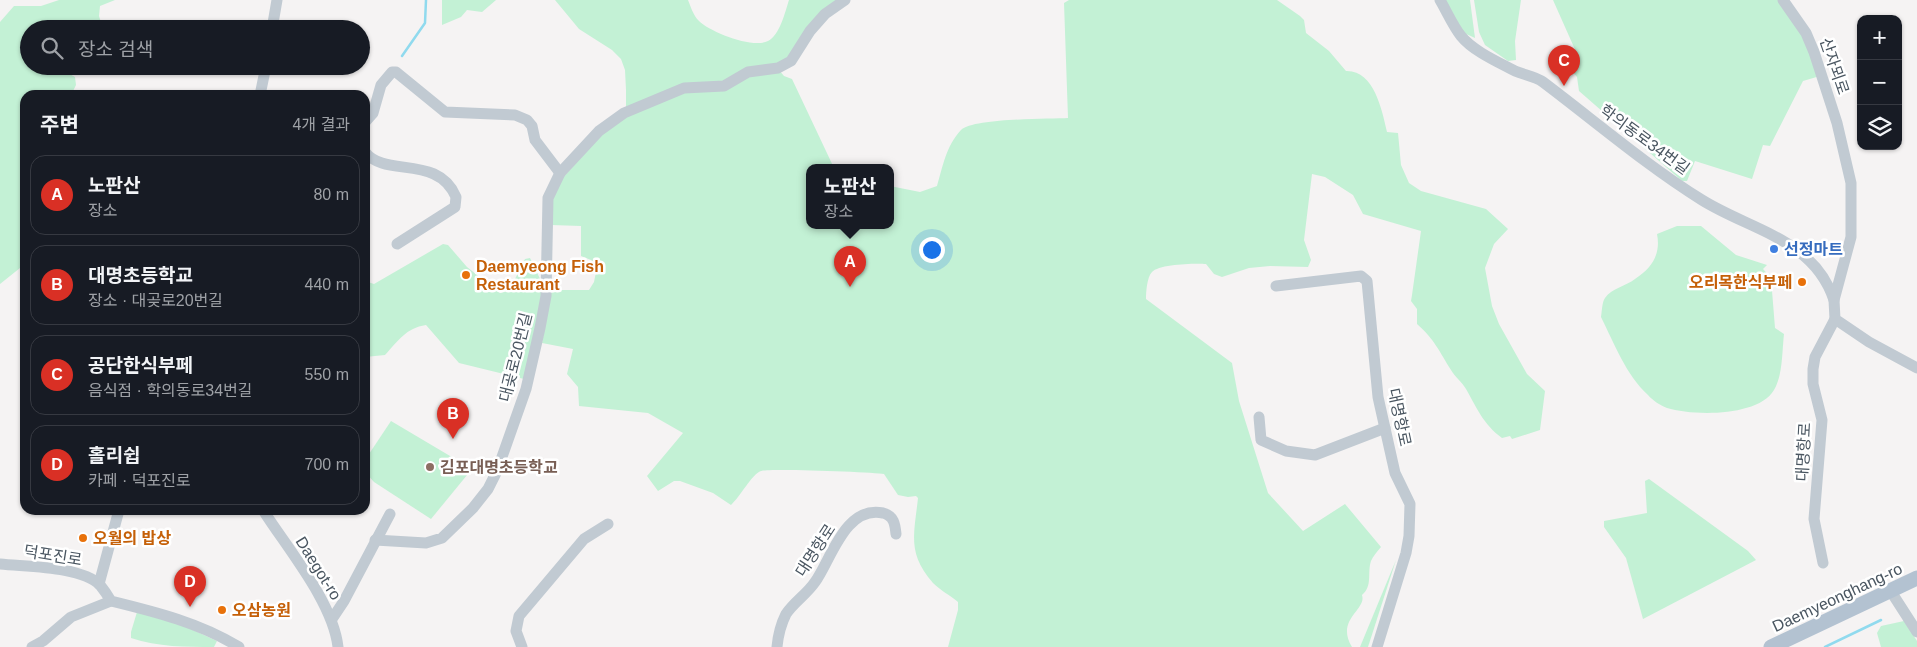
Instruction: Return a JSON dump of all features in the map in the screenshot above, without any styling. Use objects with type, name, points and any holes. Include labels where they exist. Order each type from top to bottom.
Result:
[{"type":"main road","name":"Daemyeonghang-ro","points":[[1771,647],[1917,578]]},
{"type":"street","points":[[274,20],[277,0]]},
{"type":"street","name":"대곶로20번길","points":[[375,540],[426,543],[442,538],[473,508],[488,489],[497,471],[526,389],[540,328],[546,296],[548,198],[560,173],[592,138],[624,113],[684,88],[724,86],[748,72],[778,68],[791,61],[810,31],[825,14],[845,0]]},
{"type":"street","name":"학의동로34번길","points":[[1440,0],[1462,37],[1480,51],[1517,72],[1541,80],[1657,170],[1704,201],[1794,247],[1818,269],[1828,284],[1834,300]]},
{"type":"street","name":"산자뫼로","points":[[1783,0],[1806,33],[1814,52],[1837,124],[1851,183],[1850,237],[1834,300],[1835,319]]},
{"type":"street","points":[[370,116],[373,113],[381,85],[392,72],[396,72],[445,112],[515,116],[527,120],[532,126],[535,140],[560,173]]},
{"type":"street","points":[[261,90],[264,75]]},
{"type":"street","points":[[370,155],[382,162],[431,172],[444,180],[456,197],[454,207],[397,244]]},
{"type":"street","name":"대명항로","points":[[1276,286],[1365,277],[1374,375],[1396,473],[1410,504],[1406,553],[1377,647]]},
{"type":"street","points":[[1835,319],[1869,342],[1917,368]]},
{"type":"street","name":"대명항로","points":[[1823,563],[1814,519],[1822,420],[1813,384],[1813,369],[1815,357],[1835,319]]},
{"type":"street","points":[[1259,417],[1261,440],[1275,448],[1300,455],[1320,454],[1339,444],[1385,428]]},
{"type":"street","points":[[332,619],[344,601],[390,514]]},
{"type":"street","name":"대명항로","points":[[778,647],[786,614],[814,584],[829,555],[850,525],[865,515],[886,514],[894,521],[896,534]]},
{"type":"street","name":"덕포진로","points":[[99,584],[118,515]]},
{"type":"street","name":"Daegot-ro","points":[[265,515],[322,600],[332,619],[338,647]]},
{"type":"street","points":[[522,647],[516,626],[519,616],[584,539],[608,524]]},
{"type":"street","name":"덕포진로","points":[[0,564],[67,571],[86,577],[99,584],[111,601]]},
{"type":"street","points":[[1890,590],[1917,632]]},
{"type":"street","points":[[32,647],[43,641],[71,617],[111,601],[146,609],[211,630],[239,647]]},
{"type":"green space","points":[[59,0],[115,0],[100,6],[100,20],[20,20],[20,75],[71,75],[75,77],[76,85],[74,90],[20,90],[20,268],[0,284],[0,22],[14,6],[41,6]]},
{"type":"green space","points":[[442,0],[496,0],[482,12],[467,10],[461,17],[442,25]]},
{"type":"green space","points":[[555,0],[688,0],[692,11],[699,21],[712,30],[742,41],[761,43],[768,41],[776,34],[789,0],[845,0],[778,69],[784,76],[792,79],[832,164],[806,164],[806,229],[894,229],[894,187],[920,192],[937,186],[948,149],[961,130],[968,126],[995,121],[1068,118],[1064,3],[1069,0],[1277,0],[1304,20],[1306,33],[1329,51],[1346,71],[1356,72],[1370,84],[1379,103],[1387,132],[1398,133],[1401,165],[1409,183],[1421,191],[1486,209],[1508,229],[1494,244],[1485,268],[1492,306],[1499,324],[1527,374],[1545,391],[1540,430],[1512,439],[1510,436],[1502,438],[1495,433],[1481,415],[1464,386],[1453,373],[1433,341],[1417,324],[1417,309],[1411,301],[1421,231],[1363,214],[1353,195],[1325,177],[1312,174],[1304,240],[1311,260],[1308,267],[1270,266],[1249,268],[1222,277],[1214,274],[1206,264],[1162,267],[1150,274],[1146,299],[1232,363],[1239,401],[1268,493],[1303,531],[1345,504],[1381,547],[1371,561],[1369,583],[1362,595],[1360,606],[1349,622],[1347,629],[1352,647],[948,647],[958,610],[958,602],[933,583],[919,562],[914,543],[918,498],[916,496],[898,495],[884,474],[800,470],[761,471],[754,476],[731,505],[713,493],[680,481],[674,481],[658,491],[647,476],[683,433],[648,413],[579,406],[578,387],[567,374],[573,349],[542,343],[551,293],[556,290],[589,290],[594,282],[597,267],[591,260],[581,256],[581,226],[551,225],[552,198],[560,181],[626,107],[626,90],[625,70],[621,59],[612,50],[579,29]]},
{"type":"green space","points":[[1443,0],[1470,0],[1475,38],[1464,33]]},
{"type":"green space","points":[[1474,0],[1521,0],[1515,41],[1516,60],[1508,61],[1485,45],[1479,32]]},
{"type":"green space","points":[[1553,0],[1779,0],[1807,40],[1820,76],[1803,81],[1770,146],[1763,145],[1752,179],[1695,161],[1687,181],[1682,181],[1579,91],[1577,77],[1563,61],[1577,54]]},
{"type":"green space","points":[[1677,226],[1701,226],[1736,255],[1767,265],[1763,269],[1771,278],[1775,328],[1784,334],[1781,370],[1774,390],[1766,399],[1754,405],[1740,410],[1708,413],[1678,411],[1659,404],[1633,378],[1601,317],[1605,298],[1615,289],[1628,284],[1641,275],[1654,260],[1658,248],[1657,234]]},
{"type":"green space","points":[[443,244],[448,245],[467,267],[500,293],[509,291],[525,259],[530,258],[542,283],[540,309],[524,379],[459,363],[426,325],[408,332],[385,355],[370,356],[370,283],[374,284]]},
{"type":"green space","points":[[391,421],[472,469],[431,519],[374,482],[370,478],[370,452]]},
{"type":"green space","points":[[1649,479],[1748,551],[1756,560],[1643,619],[1626,558],[1604,527],[1604,521],[1647,513],[1645,481]]},
{"type":"green space","points":[[1396,560],[1368,647],[1360,647]]},
{"type":"green space","points":[[137,612],[180,624],[217,641],[214,647],[183,647],[162,645],[131,638]]},
{"type":"green space","points":[[1904,621],[1917,641],[1917,647],[1881,647],[1877,633],[1881,626]]},
{"type":"waterway","points":[[402,56],[425,23],[426,0]]},
{"type":"waterway","points":[[1825,647],[1881,620]]},
{"type":"place","name":"공단한식부페","points":[[1564,86]]},
{"type":"place","name":"선정마트","points":[[1774,249]]},
{"type":"place","name":"Daemyeong Fish Restaurant","points":[[466,275]]},
{"type":"place","name":"오리목한식부페","points":[[1802,282]]},
{"type":"place","name":"노판산","points":[[850,287]]},
{"type":"place","name":"대명초등학교","points":[[453,439]]},
{"type":"place","name":"김포대명초등학교","points":[[430,467]]},
{"type":"place","name":"오월의 밥상","points":[[83,538]]},
{"type":"place","name":"홀리쉽","points":[[190,607]]},
{"type":"place","name":"오삼농원","points":[[222,610]]}]
